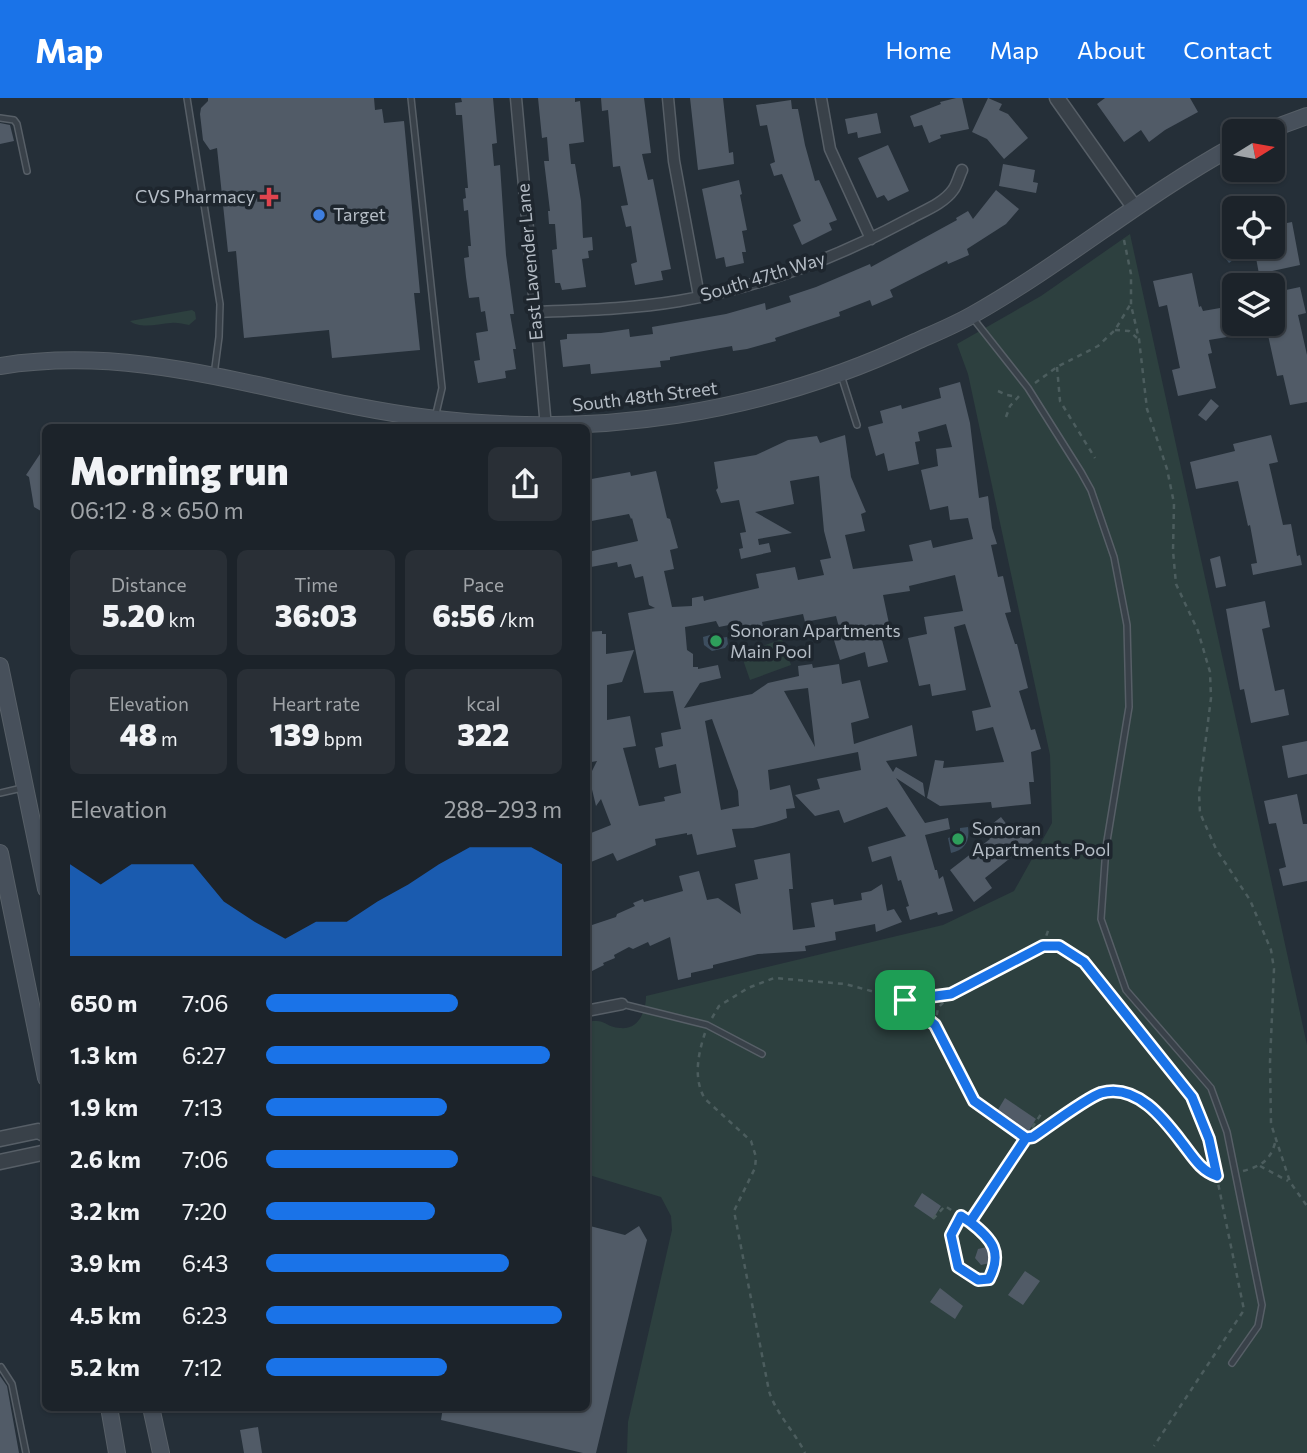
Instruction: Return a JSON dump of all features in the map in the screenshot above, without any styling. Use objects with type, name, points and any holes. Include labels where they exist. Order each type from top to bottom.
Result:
[{"type":"main road","points":[[1285,124],[1307,116]]},
{"type":"main road","name":"South 48th Street","points":[[590,424],[684,415],[751,402],[841,375],[972,316],[1134,207],[1222,153]]},
{"type":"main road","name":"South 48th Street","points":[[0,366],[53,360],[107,361],[175,368],[214,374],[344,406],[435,419],[504,424]]},
{"type":"main road","points":[[0,666],[42,870]]},
{"type":"main road","points":[[0,853],[42,1058]]},
{"type":"main road","points":[[110,1411],[117,1453]]},
{"type":"main road","points":[[152,1411],[162,1453]]},
{"type":"street","name":"East Lavender Lane","points":[[516,98],[545,424]]},
{"type":"street","points":[[668,98],[674,161],[699,296]]},
{"type":"street","points":[[821,98],[830,149],[871,239]]},
{"type":"street","points":[[1057,98],[1134,207]]},
{"type":"street","name":"South 47th Way","points":[[535,312],[645,305],[699,296],[803,267],[871,239],[937,204],[954,190],[962,170]]},
{"type":"street","points":[[590,1010],[622,1004]]},
{"type":"street","points":[[0,1139],[38,1131],[42,1133]]},
{"type":"street","points":[[0,1162],[42,1153]]},
{"type":"lane","points":[[187,98],[220,304],[214,374]]},
{"type":"lane","points":[[411,98],[442,388],[435,419]]},
{"type":"lane","points":[[0,118],[14,120],[17,124],[27,171]]},
{"type":"lane","points":[[972,316],[1028,388],[1082,472],[1114,557],[1127,625],[1129,707],[1106,847],[1101,919],[1126,990],[1211,1088],[1227,1132],[1262,1306],[1258,1326],[1233,1363]]},
{"type":"lane","points":[[841,375],[858,425]]},
{"type":"lane","points":[[0,793],[25,787]]},
{"type":"lane","points":[[622,1004],[707,1025],[762,1054]]},
{"type":"lane","points":[[1,1367],[12,1384],[26,1453]]},
{"type":"path","points":[[1124,240],[1131,274],[1131,304],[1139,339],[1147,409],[1167,468],[1174,503],[1173,551],[1176,584],[1198,631],[1210,672],[1211,698],[1199,793],[1200,813],[1216,849],[1250,900],[1273,960],[1270,1108],[1275,1141],[1290,1182],[1307,1206]]},
{"type":"path","points":[[1038,380],[1098,346],[1115,330],[1131,304]]},
{"type":"path","points":[[1115,330],[1129,331],[1139,339]]},
{"type":"path","points":[[1057,367],[1060,401],[1095,458]]},
{"type":"path","points":[[998,391],[1017,397],[1006,417]]},
{"type":"path","points":[[1043,946],[1049,929]]},
{"type":"path","points":[[935,1025],[938,1008],[951,994],[1043,946],[1059,946],[1084,962],[1192,1097],[1209,1139],[1244,1310],[1154,1446]]},
{"type":"path","points":[[805,1453],[796,1434],[772,1402],[769,1391],[734,1211],[755,1168],[756,1157],[751,1141],[705,1099],[701,1092],[699,1053],[707,1025],[719,1006],[748,988],[775,978],[845,984],[905,1000],[951,994]]},
{"type":"path","points":[[905,1000],[935,1025],[974,1101],[1026,1138],[1033,1137],[1099,1093],[1118,1091],[1139,1098],[1163,1118],[1204,1170],[1217,1176]]},
{"type":"path","points":[[970,1222],[1043,1111]]},
{"type":"path","points":[[1247,1170],[1260,1166],[1271,1155],[1275,1141]]},
{"type":"path","points":[[1260,1166],[1290,1182]]},
{"type":"path","points":[[933,1219],[945,1206],[961,1216],[970,1222],[986,1234],[993,1244],[996,1265],[989,1279],[978,1280],[958,1267],[951,1235],[961,1216]]},
{"type":"shaded area","points":[[1130,234],[1307,1045],[1307,1453],[627,1453],[628,1422],[672,1230],[671,1216],[661,1197],[590,1175],[590,1022],[627,1028],[637,1023],[640,1018],[645,1008],[646,996],[943,925],[1014,891],[1052,823],[1050,755],[968,374],[957,344],[1041,296]]},
{"type":"shaded area","points":[[192,310],[196,319],[189,325],[144,325],[130,321]]},
{"type":"shaded area","points":[[782,639],[791,665],[750,680],[741,654]]},
{"type":"water","name":"Sonoran Apartments Main Pool","points":[[703,637],[727,637],[728,644],[725,648],[712,651],[704,645]]},
{"type":"water","name":"Sonoran Apartments Pool","points":[[968,827],[965,844],[960,850],[951,853],[948,838],[955,836],[954,832],[960,831],[960,828]]},
{"type":"building","name":"Target","points":[[208,98],[374,98],[375,110],[382,109],[384,123],[404,121],[420,293],[414,293],[420,350],[332,358],[329,330],[244,338],[236,251],[228,252],[217,148],[210,150],[203,140],[200,114]]},
{"type":"building","points":[[461,98],[493,98],[497,143],[492,144],[494,166],[500,165],[506,255],[514,314],[510,314],[516,349],[513,349],[516,369],[505,371],[506,378],[478,383],[474,361],[480,360],[476,333],[488,331],[485,311],[481,312],[479,297],[469,298],[466,277],[464,258],[469,257],[468,246],[471,246],[468,210],[464,211],[463,199],[466,198],[465,188],[468,188],[462,115],[456,115],[455,103],[462,102]]},
{"type":"building","points":[[538,98],[575,98],[575,102],[580,101],[584,142],[569,144],[571,164],[575,164],[581,201],[583,238],[592,237],[593,250],[588,251],[589,258],[582,259],[586,287],[562,290],[560,283],[555,283],[552,250],[557,249],[555,224],[549,224],[544,161],[549,161],[547,137],[542,138]]},
{"type":"building","points":[[601,98],[644,98],[651,153],[642,154],[648,180],[653,179],[671,269],[661,271],[663,280],[635,285],[631,264],[637,262],[631,226],[626,227],[621,206],[628,205],[620,166],[613,167],[608,110],[602,111]]},
{"type":"building","points":[[690,98],[723,98],[729,153],[733,152],[734,164],[698,170]]},
{"type":"building","points":[[962,98],[969,129],[940,135],[941,138],[929,143],[922,125],[914,127],[910,116],[941,104],[940,102]]},
{"type":"building","points":[[988,98],[1002,104],[999,110],[1008,114],[1028,138],[1004,159],[987,139],[972,132]]},
{"type":"building","points":[[1105,98],[1190,98],[1198,112],[1149,142],[1141,130],[1124,142],[1097,104]]},
{"type":"building","points":[[791,100],[792,109],[798,109],[815,181],[819,180],[837,220],[829,223],[832,230],[802,245],[793,225],[801,221],[782,174],[774,176],[770,164],[775,162],[767,125],[760,126],[756,105]]},
{"type":"building","points":[[877,113],[881,133],[858,138],[857,132],[848,134],[845,119]]},
{"type":"building","points":[[0,123],[10,125],[14,141],[0,144]]},
{"type":"building","points":[[888,145],[909,191],[888,201],[884,195],[877,198],[858,158]]},
{"type":"building","points":[[1003,164],[1035,170],[1033,182],[1038,183],[1036,193],[999,186]]},
{"type":"building","points":[[739,180],[747,230],[742,231],[746,252],[742,252],[744,263],[726,267],[724,257],[716,259],[702,189]]},
{"type":"building","points":[[996,190],[1019,209],[1006,224],[967,249],[969,255],[948,264],[947,261],[890,290],[893,297],[872,306],[870,300],[839,312],[840,316],[775,338],[776,341],[747,349],[733,351],[732,346],[670,357],[670,360],[660,361],[661,367],[591,374],[590,364],[563,367],[560,340],[567,339],[567,334],[629,329],[630,337],[653,334],[652,327],[726,314],[765,303],[766,310],[791,302],[789,296],[870,264],[871,267],[957,220],[956,218],[968,211],[973,219]]},
{"type":"building","points":[[1292,222],[1300,265],[1259,273],[1256,259],[1285,259],[1285,223]]},
{"type":"building","points":[[1192,273],[1199,307],[1201,306],[1203,311],[1220,308],[1222,336],[1227,337],[1209,340],[1212,353],[1208,354],[1216,388],[1178,396],[1172,370],[1180,368],[1167,305],[1159,307],[1153,281]]},
{"type":"building","points":[[1300,287],[1306,313],[1298,315],[1307,355],[1307,402],[1290,405],[1283,375],[1277,376],[1268,336],[1285,336],[1285,290]]},
{"type":"building","points":[[960,382],[970,423],[979,498],[988,496],[997,544],[991,545],[998,577],[1003,576],[1011,612],[1005,613],[1017,644],[1028,688],[1019,691],[1031,730],[1035,729],[1041,749],[1031,752],[1034,782],[1029,782],[1031,804],[992,808],[991,802],[940,806],[927,798],[935,760],[944,761],[943,768],[1004,762],[993,727],[976,731],[972,711],[991,707],[965,624],[954,627],[966,690],[932,696],[930,684],[919,686],[908,638],[927,634],[924,617],[963,611],[955,575],[909,586],[910,591],[883,595],[892,638],[882,640],[888,662],[868,667],[865,652],[840,660],[833,637],[841,635],[836,616],[805,622],[803,614],[762,622],[764,631],[752,634],[741,634],[739,623],[719,627],[716,621],[685,627],[687,650],[693,654],[693,667],[698,669],[718,665],[721,678],[700,683],[684,708],[752,694],[768,683],[799,676],[798,666],[812,664],[813,668],[839,664],[842,684],[860,680],[869,718],[851,723],[854,744],[912,725],[917,756],[886,761],[893,772],[896,767],[923,783],[925,797],[896,778],[925,823],[948,818],[950,829],[925,835],[939,879],[943,876],[953,911],[938,915],[937,912],[910,920],[906,907],[909,906],[891,856],[872,862],[868,847],[906,836],[887,807],[844,823],[839,810],[815,816],[795,795],[820,789],[817,779],[861,770],[858,752],[768,770],[770,790],[790,785],[795,808],[786,809],[787,818],[776,822],[753,828],[732,829],[736,847],[697,855],[692,834],[687,833],[655,839],[656,845],[617,861],[613,853],[590,862],[590,833],[611,825],[601,799],[596,806],[590,781],[597,761],[590,762],[590,632],[602,631],[602,634],[606,634],[606,654],[634,650],[622,682],[607,685],[607,720],[630,716],[636,746],[623,748],[639,806],[665,801],[664,797],[681,793],[676,764],[659,768],[655,748],[663,746],[661,733],[681,729],[673,691],[644,693],[628,613],[655,608],[649,605],[643,576],[635,578],[631,564],[618,567],[617,562],[591,567],[590,552],[638,541],[629,514],[590,521],[590,479],[630,472],[631,476],[656,471],[667,518],[670,519],[678,548],[670,550],[674,569],[664,571],[672,607],[692,606],[692,598],[703,596],[704,601],[759,588],[756,574],[795,567],[798,580],[824,575],[820,560],[831,558],[824,531],[819,476],[790,481],[794,504],[755,512],[792,533],[758,539],[759,545],[769,543],[771,552],[741,559],[739,549],[743,548],[740,533],[746,532],[739,500],[721,503],[716,490],[718,488],[714,462],[756,455],[788,440],[817,436],[820,443],[845,435],[851,477],[866,512],[861,514],[865,531],[845,535],[853,569],[913,561],[909,545],[931,540],[933,548],[973,539],[968,518],[950,520],[948,506],[930,510],[921,470],[938,466],[936,449],[952,447],[946,424],[918,432],[920,441],[915,442],[919,464],[888,471],[884,453],[876,456],[868,427],[883,423],[880,411],[901,405],[902,409],[941,398],[939,388]],"holes":[[[808,688],[815,747],[784,691]],[[712,719],[738,791],[739,806],[721,810],[705,721]]]},
{"type":"building","points":[[1211,399],[1219,406],[1206,421],[1198,415]]},
{"type":"building","points":[[1271,435],[1278,462],[1269,464],[1283,525],[1291,524],[1297,556],[1300,555],[1302,565],[1253,575],[1251,564],[1257,563],[1238,481],[1196,489],[1190,462],[1235,451],[1233,444]]},
{"type":"building","points":[[42,451],[42,512],[34,507],[29,477],[26,475]]},
{"type":"building","points":[[1220,556],[1226,586],[1216,588],[1210,559]]},
{"type":"building","points":[[1265,601],[1270,627],[1262,629],[1275,691],[1284,689],[1289,715],[1251,723],[1244,689],[1240,690],[1226,609]]},
{"type":"building","points":[[1307,741],[1307,774],[1288,778],[1282,746]]},
{"type":"building","points":[[1297,794],[1303,824],[1307,824],[1307,881],[1283,886],[1279,869],[1286,867],[1276,823],[1269,824],[1264,801]]},
{"type":"building","points":[[1001,817],[1014,834],[1023,827],[1033,840],[985,878],[992,888],[974,902],[950,870],[990,839],[983,831]]},
{"type":"building","points":[[790,853],[793,889],[789,889],[793,930],[815,927],[811,903],[833,899],[834,905],[862,900],[861,893],[871,891],[882,884],[887,911],[894,909],[902,922],[876,932],[875,924],[835,932],[836,940],[805,946],[806,951],[758,954],[713,965],[713,968],[691,973],[691,977],[678,980],[670,937],[650,946],[648,942],[633,949],[629,947],[590,972],[590,926],[616,917],[635,906],[633,903],[643,899],[644,902],[683,891],[679,876],[699,871],[707,900],[718,898],[741,914],[735,884],[758,879],[754,860]]},
{"type":"building","points":[[1005,1098],[1036,1119],[1027,1134],[996,1113]]},
{"type":"building","points":[[922,1193],[941,1206],[933,1219],[914,1206]]},
{"type":"building","points":[[590,1226],[625,1235],[639,1226],[647,1240],[596,1453],[583,1453],[441,1420],[442,1411],[590,1411]]},
{"type":"building","points":[[987,1247],[993,1254],[990,1263],[981,1265],[975,1258],[978,1249]]},
{"type":"building","points":[[1025,1271],[1040,1281],[1023,1305],[1008,1295]]},
{"type":"building","points":[[940,1288],[963,1306],[955,1319],[930,1302]]},
{"type":"building","points":[[0,1376],[7,1386],[19,1453],[0,1453]]},
{"type":"building","points":[[258,1427],[262,1453],[244,1453],[240,1430]]},
{"type":"place","name":"CVS Pharmacy","points":[[269,197]]},
{"type":"place","name":"Target","points":[[319,215]]},
{"type":"place","name":"Sonoran Apartments Main Pool","points":[[716,641]]},
{"type":"place","name":"Sonoran Apartments Pool","points":[[958,839]]},
{"type":"route","points":[[905,1000],[935,1025],[974,1101],[1026,1138],[970,1222],[986,1234],[993,1244],[996,1265],[989,1279],[978,1280],[958,1267],[951,1235],[961,1216],[970,1222],[1026,1138],[1033,1137],[1099,1093],[1118,1091],[1139,1098],[1163,1118],[1204,1170],[1217,1176],[1209,1139],[1192,1097],[1084,962],[1059,946],[1043,946],[951,994],[905,1000]]}]
